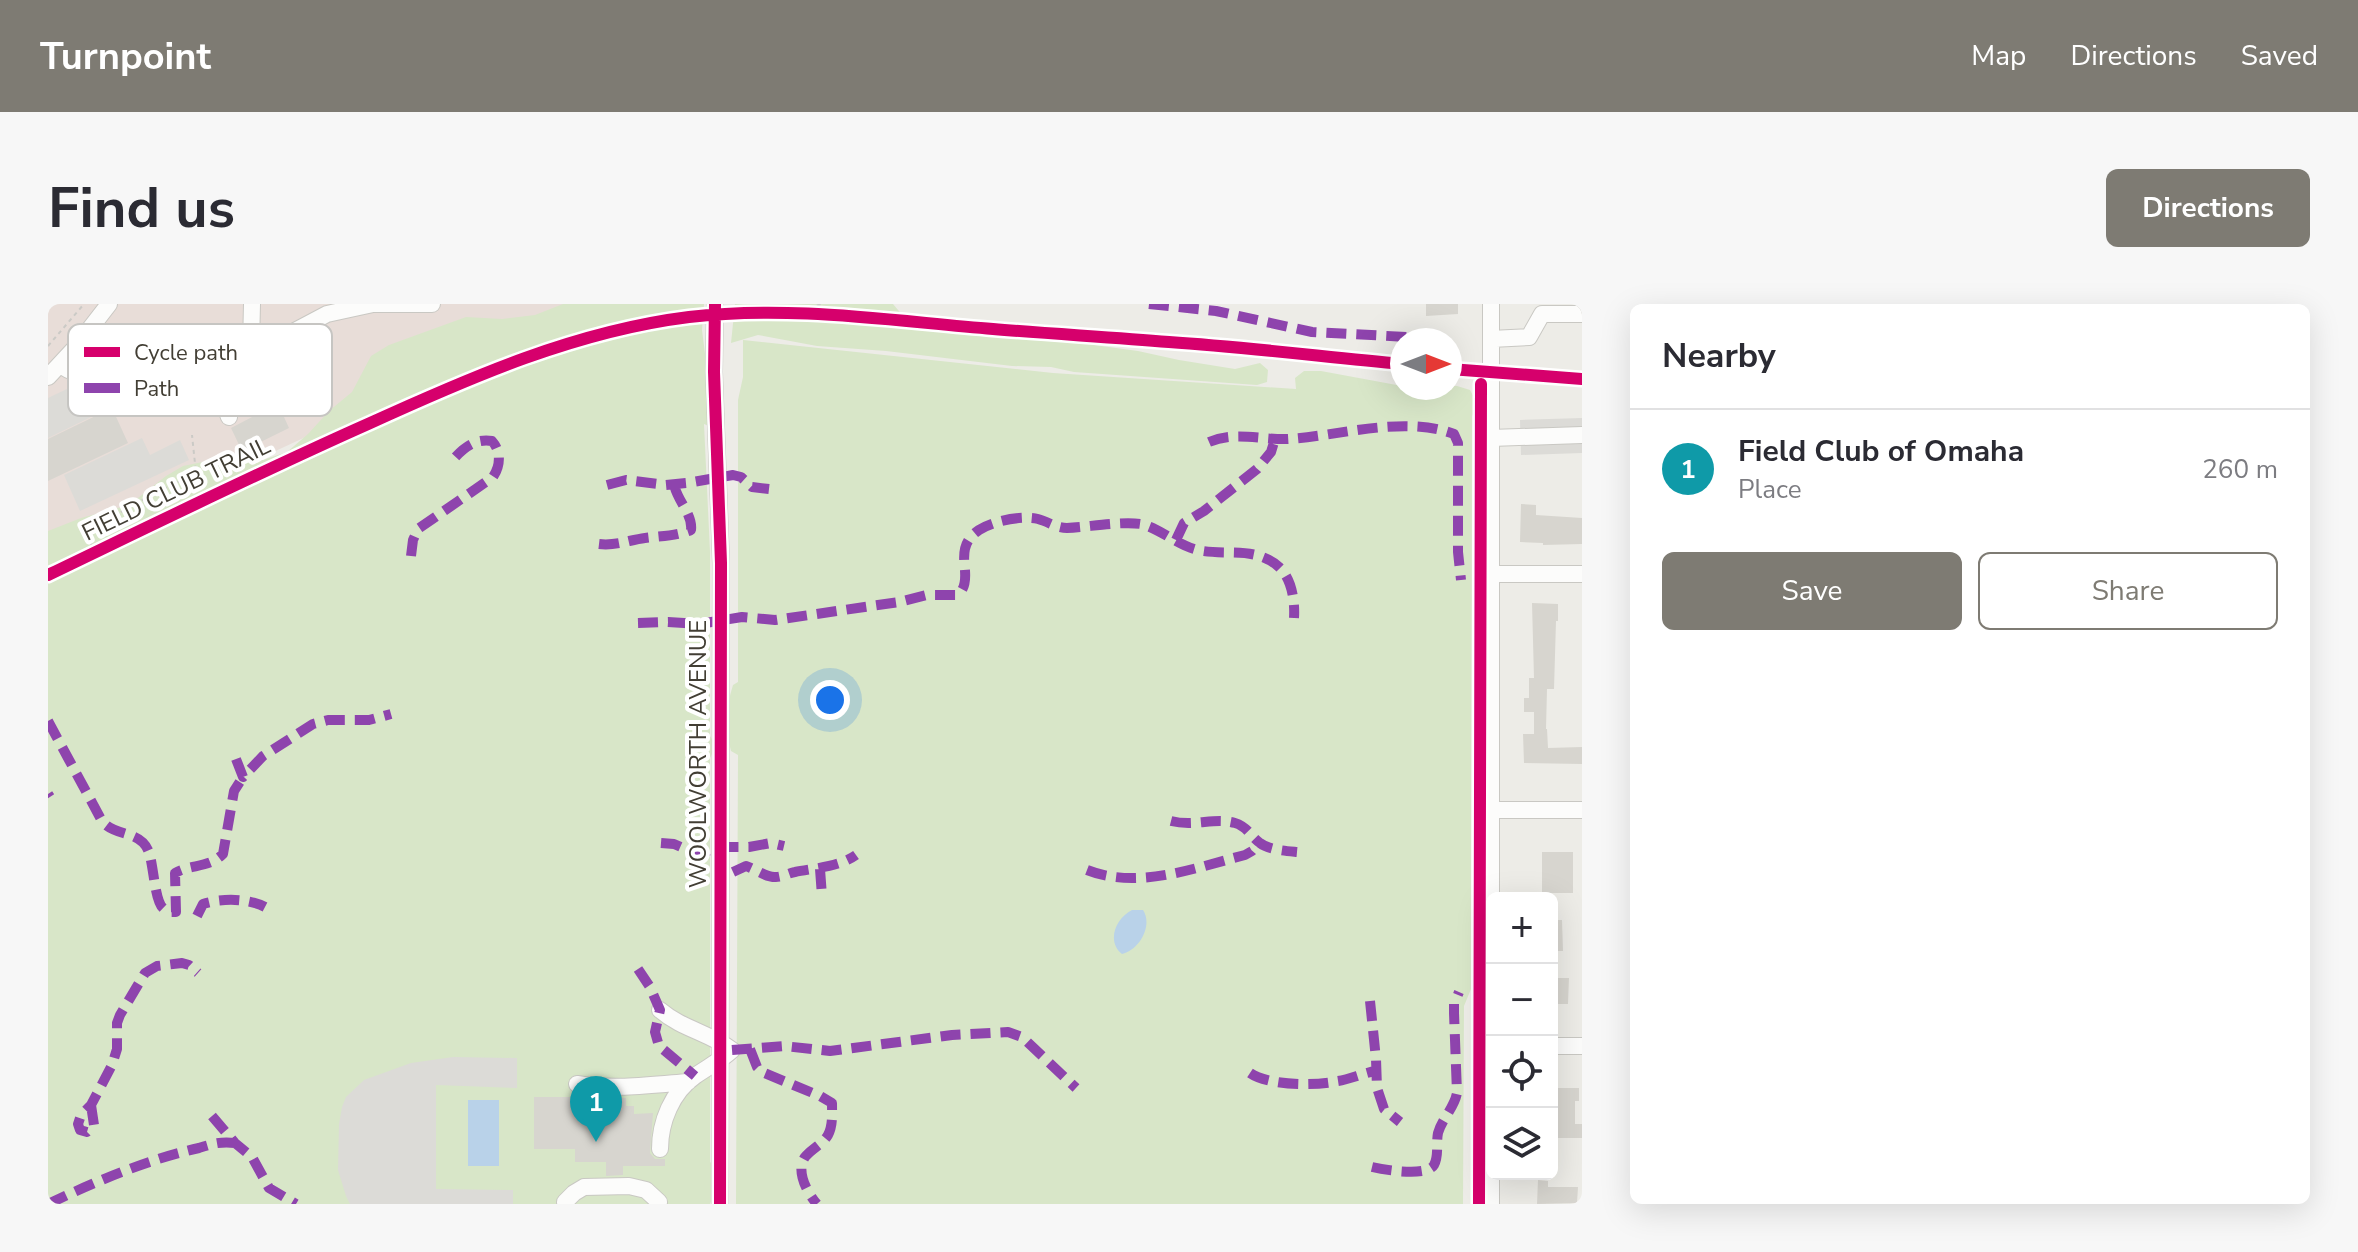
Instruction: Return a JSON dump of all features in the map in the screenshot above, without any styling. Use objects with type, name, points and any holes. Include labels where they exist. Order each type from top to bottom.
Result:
[{"type":"street","points":[[93,324],[109,304]]},
{"type":"street","points":[[252,304],[252,324]]},
{"type":"street","points":[[308,324],[327,314],[373,304],[432,304]]},
{"type":"street","name":"WOOLWORTH AVENUE","points":[[715,304],[714,372],[721,563],[720,1204]]},
{"type":"street","points":[[1491,304],[1492,1036]]},
{"type":"street","points":[[1491,339],[1529,337],[1542,314],[1582,314]]},
{"type":"street","points":[[48,377],[68,355]]},
{"type":"street","points":[[60,365],[68,370]]},
{"type":"street","points":[[1491,438],[1582,435]]},
{"type":"street","points":[[1492,574],[1582,574]]},
{"type":"street","points":[[1491,810],[1582,810]]},
{"type":"street","points":[[660,1010],[686,1028],[719,1041]]},
{"type":"street","points":[[1558,1046],[1582,1046]]},
{"type":"street","points":[[660,1149],[663,1123],[677,1096],[695,1076],[719,1062]]},
{"type":"street","points":[[577,1084],[591,1087],[688,1082]]},
{"type":"street","points":[[1491,1204],[1492,1108]]},
{"type":"street","points":[[565,1202],[584,1187],[629,1186],[646,1190],[659,1202]]},
{"type":"path","points":[[49,344],[84,304]]},
{"type":"path","points":[[803,313],[822,304]]},
{"type":"path","points":[[789,313],[833,315]]},
{"type":"path","points":[[90,555],[91,537],[109,519],[196,473],[192,435]]},
{"type":"shaded area","points":[[48,304],[637,304],[512,341],[48,557]]},
{"type":"shaded area","points":[[68,388],[68,416],[93,416],[48,438],[48,398]]},
{"type":"shaded area","points":[[1582,418],[1582,453],[1521,455],[1520,420]]},
{"type":"shaded area","points":[[142,438],[150,455],[180,440],[189,460],[80,511],[64,475]]},
{"type":"shaded area","points":[[453,1057],[517,1058],[517,1088],[436,1085],[436,1189],[513,1190],[513,1204],[350,1204],[338,1170],[339,1124],[346,1097],[364,1080],[411,1063]]},
{"type":"green space","points":[[563,304],[704,304],[702,330],[709,385],[709,426],[704,424],[710,552],[710,736],[713,741],[710,758],[710,1162],[715,1166],[714,1194],[710,1204],[48,1204],[48,531],[129,505],[183,466],[217,459],[263,460],[287,452],[324,416],[332,416],[332,409],[352,392],[371,356],[389,345],[466,317],[502,319],[535,315]]},
{"type":"green space","points":[[735,304],[893,304],[909,323],[941,332],[996,333],[1072,342],[1235,369],[1260,363],[1268,370],[1267,382],[1257,385],[1074,372],[1051,367],[1012,366],[817,346],[758,335],[731,343]]},
{"type":"green space","points":[[743,340],[1053,373],[1296,389],[1295,378],[1304,371],[1321,371],[1390,384],[1390,400],[1462,400],[1462,388],[1470,390],[1477,403],[1472,417],[1471,989],[1464,1006],[1463,1204],[736,1204],[738,755],[731,751],[727,718],[733,685],[738,682],[738,400],[743,377]]},
{"type":"water","points":[[1132,910],[1143,910],[1145,929],[1134,948],[1122,954],[1115,943],[1115,930],[1121,918]]},
{"type":"water","points":[[468,1100],[499,1100],[499,1166],[468,1166]]},
{"type":"building","points":[[1426,304],[1458,304],[1458,314],[1426,316]]},
{"type":"building","points":[[95,416],[116,416],[128,443],[48,481],[48,439]]},
{"type":"building","points":[[254,416],[286,416],[284,417],[289,428],[242,451],[231,428]]},
{"type":"building","points":[[1521,504],[1536,505],[1536,515],[1582,518],[1582,544],[1520,542]]},
{"type":"building","points":[[1532,603],[1558,604],[1554,689],[1547,689],[1548,748],[1582,747],[1582,764],[1524,763],[1523,734],[1534,734],[1534,712],[1524,712],[1524,698],[1529,698],[1529,678],[1534,678]]},
{"type":"building","points":[[1542,852],[1573,852],[1573,893],[1542,892]]},
{"type":"building","points":[[1558,920],[1562,920],[1563,951],[1558,951]]},
{"type":"building","points":[[1558,978],[1569,978],[1568,1004],[1558,1004]]},
{"type":"building","points":[[1558,1088],[1579,1088],[1579,1101],[1575,1101],[1575,1124],[1582,1124],[1582,1138],[1558,1138]]},
{"type":"building","points":[[534,1097],[572,1097],[572,1106],[606,1106],[605,1098],[626,1098],[626,1106],[634,1106],[634,1114],[653,1113],[650,1153],[655,1159],[665,1159],[665,1166],[623,1166],[623,1175],[606,1176],[606,1162],[575,1162],[575,1149],[534,1149]]},
{"type":"building","points":[[1538,1180],[1548,1181],[1548,1187],[1578,1187],[1577,1203],[1537,1204]]},
{"type":"marked path","points":[[1149,304],[1216,311],[1312,332],[1390,336]]},
{"type":"marked path","points":[[1209,442],[1238,436],[1288,439],[1393,426],[1414,426],[1454,434],[1458,443],[1461,580]]},
{"type":"marked path","points":[[1176,540],[1184,523],[1257,469],[1271,452],[1275,439]]},
{"type":"marked path","points":[[411,556],[418,529],[493,477],[499,458],[492,441],[480,441],[464,449],[451,462]]},
{"type":"marked path","points":[[607,485],[626,480],[666,485],[733,475],[741,477],[752,487],[769,489]]},
{"type":"marked path","points":[[599,544],[617,544],[691,530],[690,518],[674,484]]},
{"type":"marked path","points":[[638,623],[699,624],[742,617],[775,620],[927,595],[958,595],[965,580],[964,555],[970,538],[992,524],[1024,518],[1067,528],[1141,524],[1195,549],[1262,557],[1279,567],[1287,578],[1293,598],[1294,618]]},
{"type":"marked path","points":[[236,759],[243,777],[263,756],[313,724],[328,720],[369,720],[391,714]]},
{"type":"marked path","points":[[48,721],[102,821],[139,839],[148,850],[158,899],[168,912],[176,912],[175,873],[212,862],[223,854],[234,791],[243,777]]},
{"type":"marked path","points":[[1171,821],[1235,823],[1264,845],[1297,852]]},
{"type":"marked path","points":[[661,843],[701,853],[720,847],[771,843],[784,846]]},
{"type":"marked path","points":[[1087,870],[1126,878],[1166,875],[1245,855],[1259,843]]},
{"type":"marked path","points":[[733,872],[746,866],[778,877],[835,865],[856,855]]},
{"type":"marked path","points":[[820,869],[822,896]]},
{"type":"marked path","points":[[197,916],[203,904],[218,901],[243,901],[265,907]]},
{"type":"marked path","points":[[91,1105],[94,1125],[87,1132],[80,1130],[81,1115],[91,1105],[112,1065],[117,1049],[120,1015],[145,973],[157,966],[182,963],[198,973]]},
{"type":"marked path","points":[[638,969],[660,1010],[655,1032],[659,1046],[695,1076]]},
{"type":"marked path","points":[[1372,1167],[1415,1172],[1434,1165],[1438,1133],[1457,1093],[1454,1004],[1459,992]]},
{"type":"marked path","points":[[1370,1001],[1377,1088],[1384,1109],[1400,1122]]},
{"type":"marked path","points":[[732,1050],[784,1046],[830,1051],[952,1035],[1008,1032],[1022,1037],[1076,1088]]},
{"type":"marked path","points":[[750,1049],[762,1072],[832,1103],[828,1135],[805,1157],[801,1169],[804,1182],[817,1204]]},
{"type":"marked path","points":[[1250,1073],[1280,1083],[1318,1084],[1376,1071]]},
{"type":"marked path","points":[[212,1116],[252,1157],[269,1188],[296,1204]]},
{"type":"marked path","points":[[48,1204],[141,1165],[217,1143],[235,1143]]},
{"type":"cycle path","points":[[715,304],[714,372],[721,563],[720,1204]]},
{"type":"cycle path","name":"FIELD CLUB TRAIL","points":[[48,575],[287,461],[485,373],[606,333],[689,317],[803,313],[1390,363]]},
{"type":"cycle path","points":[[1462,370],[1582,379]]},
{"type":"cycle path","points":[[1479,1204],[1481,384]]},
{"type":"place","name":"Field Club of Omaha","points":[[596,1142]]}]
